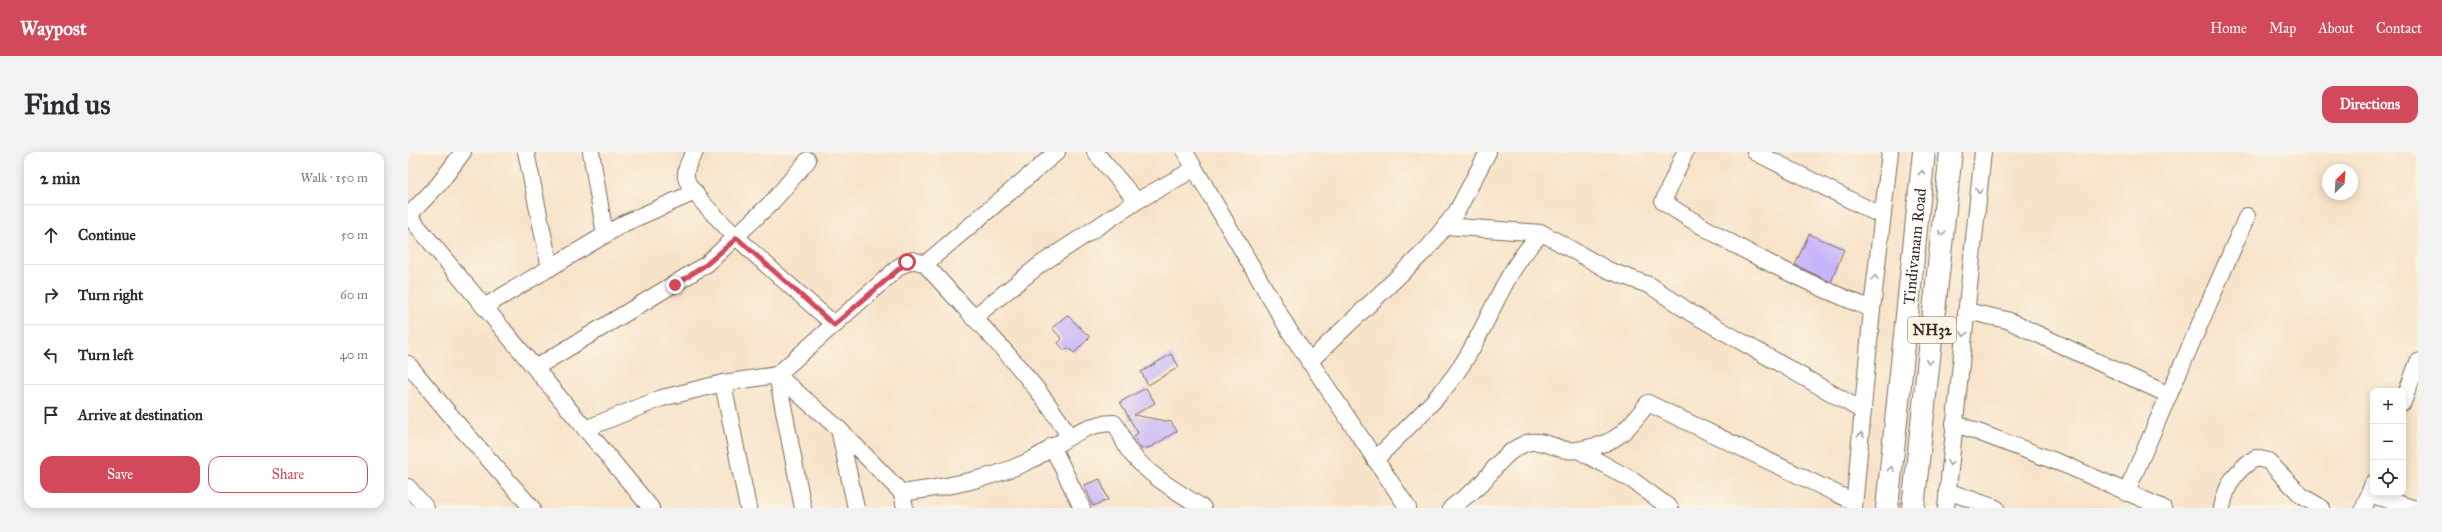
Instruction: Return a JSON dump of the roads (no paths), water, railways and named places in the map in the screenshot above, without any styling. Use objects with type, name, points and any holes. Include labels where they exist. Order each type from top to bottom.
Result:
[{"type":"highway","name":"Tindivanam Road","points":[[1887,508],[1924,152]]},
{"type":"highway","name":"NH32","points":[[1913,508],[1951,152]]},
{"type":"street","points":[[463,152],[439,184],[408,216],[652,508]]},
{"type":"street","points":[[526,152],[550,268]]},
{"type":"street","points":[[591,152],[605,235]]},
{"type":"street","points":[[695,152],[687,169],[686,178],[695,192],[737,238],[834,325]]},
{"type":"street","points":[[925,264],[1057,152]]},
{"type":"street","points":[[1095,152],[1137,201]]},
{"type":"street","points":[[1185,152],[1310,362],[1408,508]]},
{"type":"street","points":[[1310,362],[1397,280],[1428,248],[1457,211],[1488,152]]},
{"type":"street","points":[[1685,152],[1663,202],[1718,236],[1803,278],[1872,309]]},
{"type":"street","points":[[1755,152],[1882,216]]},
{"type":"street","points":[[1451,508],[1479,485],[1510,452],[1521,445],[1532,441],[1552,444],[1566,450],[1578,450],[1613,442],[1627,430],[1648,403],[1854,505],[1872,309],[1890,152]]},
{"type":"street","points":[[1946,508],[1983,152]]},
{"type":"street","points":[[535,368],[682,281],[707,264],[737,238],[791,183],[808,160]]},
{"type":"street","points":[[973,318],[1041,264],[1137,201],[1194,169]]},
{"type":"street","points":[[484,307],[605,235],[652,209],[695,192]]},
{"type":"street","points":[[2126,493],[2247,216]]},
{"type":"street","points":[[1445,226],[1542,233],[1608,270],[1651,286],[1691,313],[1863,411]]},
{"type":"street","points":[[1375,460],[1440,393],[1468,357],[1513,267],[1525,250],[1542,233]]},
{"type":"street","points":[[585,428],[662,398],[723,383],[777,375],[904,264],[913,260],[925,264],[1046,399],[1069,436]]},
{"type":"street","points":[[1966,311],[2007,320],[2169,395]]},
{"type":"street","points":[[2406,394],[2418,362]]},
{"type":"street","points":[[408,364],[461,428],[532,508]]},
{"type":"street","points":[[777,375],[839,429],[903,500],[937,488],[1000,472],[1030,461],[1069,436],[1090,427],[1114,423],[1120,429],[1123,442],[1148,471],[1168,487],[1203,508]]},
{"type":"street","points":[[777,375],[803,508]]},
{"type":"street","points":[[723,383],[748,508]]},
{"type":"street","points":[[1954,423],[2068,466],[2126,493],[2163,508]]},
{"type":"street","points":[[839,429],[856,508]]},
{"type":"street","points":[[1052,446],[1082,508]]},
{"type":"street","points":[[1578,450],[1632,480],[1670,508]]},
{"type":"street","points":[[2222,508],[2227,488],[2234,476],[2243,465],[2256,458],[2268,461],[2302,496],[2322,508]]},
{"type":"street","points":[[408,487],[426,508]]},
{"type":"street","points":[[1947,491],[1996,508]]},
{"type":"street","points":[[2368,495],[2413,508]]}]
